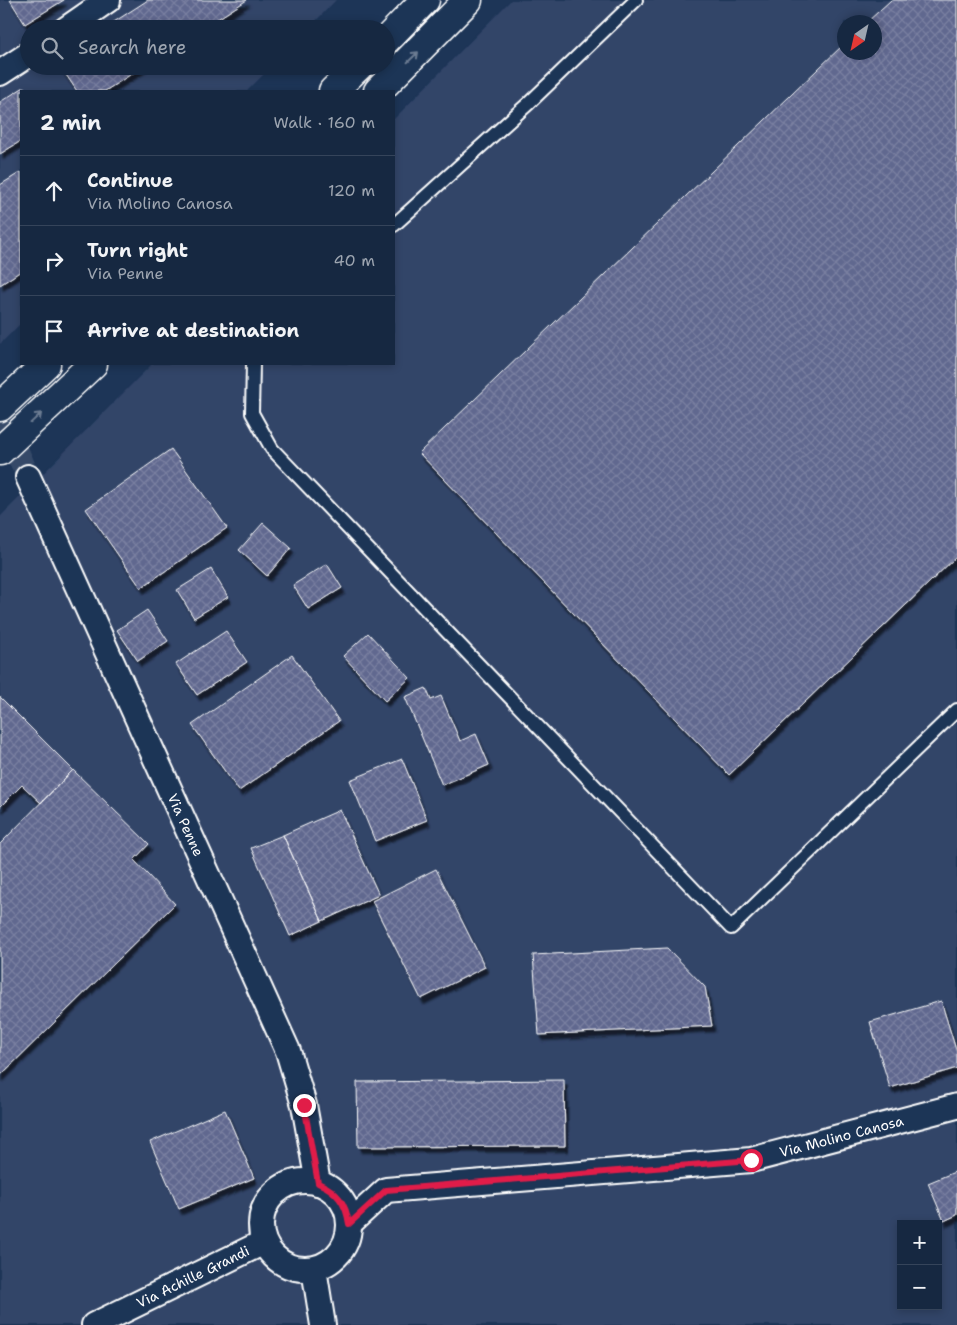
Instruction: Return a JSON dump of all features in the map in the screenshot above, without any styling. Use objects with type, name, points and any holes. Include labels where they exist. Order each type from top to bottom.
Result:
[{"type":"highway","points":[[395,31],[425,0]]},
{"type":"highway","points":[[395,74],[468,0]]},
{"type":"highway","points":[[334,90],[350,75]]},
{"type":"highway","points":[[379,90],[394,75]]},
{"type":"highway","points":[[0,407],[45,365]]},
{"type":"highway","points":[[0,451],[92,365]]},
{"type":"street","points":[[79,20],[108,0]]},
{"type":"street","points":[[0,73],[20,60]]},
{"type":"street","name":"Via Penne","points":[[28,477],[288,1051],[304,1105],[318,1183]]},
{"type":"street","name":"Via Molino Canosa","points":[[349,1224],[386,1190],[751,1160],[957,1106]]},
{"type":"street","points":[[305,1181],[318,1183],[332,1191],[343,1203],[349,1224],[347,1239],[340,1253],[324,1266],[314,1269],[294,1268],[284,1264],[276,1258],[264,1242],[260,1230],[261,1217],[272,1195],[281,1187],[293,1182],[305,1181]]},
{"type":"street","name":"Via Achille Grandi","points":[[94,1325],[264,1242]]},
{"type":"street","points":[[314,1269],[323,1325]]},
{"type":"lane","points":[[395,224],[529,103],[636,0]]},
{"type":"lane","points":[[253,365],[252,413],[272,449],[731,928],[957,710]]},
{"type":"shaded area","points":[[0,0],[336,0],[317,20],[20,20],[20,75],[263,75],[248,90],[20,90],[20,324],[0,344]]},
{"type":"shaded area","points":[[511,0],[957,0],[957,1325],[0,1325],[0,517],[151,365],[395,365],[395,118]]},
{"type":"building","points":[[10,0],[64,0],[32,20],[22,20]]},
{"type":"building","points":[[148,0],[247,0],[216,20],[117,20]]},
{"type":"building","points":[[891,0],[957,0],[957,556],[729,775],[419,453],[837,51],[837,60],[882,60],[882,15],[875,15]]},
{"type":"building","points":[[66,75],[130,75],[107,90],[76,90]]},
{"type":"building","points":[[24,87],[26,90],[20,90],[20,142],[0,154],[0,102]]},
{"type":"building","points":[[20,173],[20,272],[0,285],[0,185]]},
{"type":"building","points":[[171,449],[227,528],[141,588],[86,509]]},
{"type":"building","points":[[263,523],[291,548],[267,576],[239,550]]},
{"type":"building","points":[[327,564],[342,588],[308,609],[293,585]]},
{"type":"building","points":[[211,569],[228,597],[194,618],[177,590]]},
{"type":"building","points":[[147,610],[168,641],[138,661],[117,630]]},
{"type":"building","points":[[226,631],[247,662],[197,695],[176,664]]},
{"type":"building","points":[[368,633],[410,678],[385,701],[343,656]]},
{"type":"building","points":[[292,655],[339,721],[239,791],[192,725]]},
{"type":"building","points":[[426,688],[431,700],[441,696],[460,741],[476,734],[489,765],[442,785],[405,697]]},
{"type":"building","points":[[0,697],[73,770],[41,803],[22,785],[0,807]]},
{"type":"building","points":[[402,759],[427,820],[375,841],[350,780]]},
{"type":"building","points":[[73,770],[149,844],[134,860],[175,904],[0,1076],[0,844]]},
{"type":"building","points":[[340,810],[379,895],[322,921],[283,835]]},
{"type":"building","points":[[283,835],[322,921],[290,936],[251,848]]},
{"type":"building","points":[[436,869],[485,967],[421,999],[372,901]]},
{"type":"building","points":[[667,948],[705,987],[712,1026],[539,1035],[533,955]]},
{"type":"building","points":[[941,1001],[957,1053],[957,1068],[890,1088],[870,1022]]},
{"type":"building","points":[[564,1080],[565,1146],[358,1147],[357,1082]]},
{"type":"building","points":[[225,1110],[254,1178],[179,1209],[150,1142]]},
{"type":"building","points":[[957,1171],[957,1215],[944,1221],[928,1183]]},
{"type":"tunnel","points":[[0,412],[28,477]]},
{"type":"route","points":[[304,1105],[318,1183],[328,1187],[343,1203],[348,1213],[349,1224],[386,1190],[751,1160]]}]
